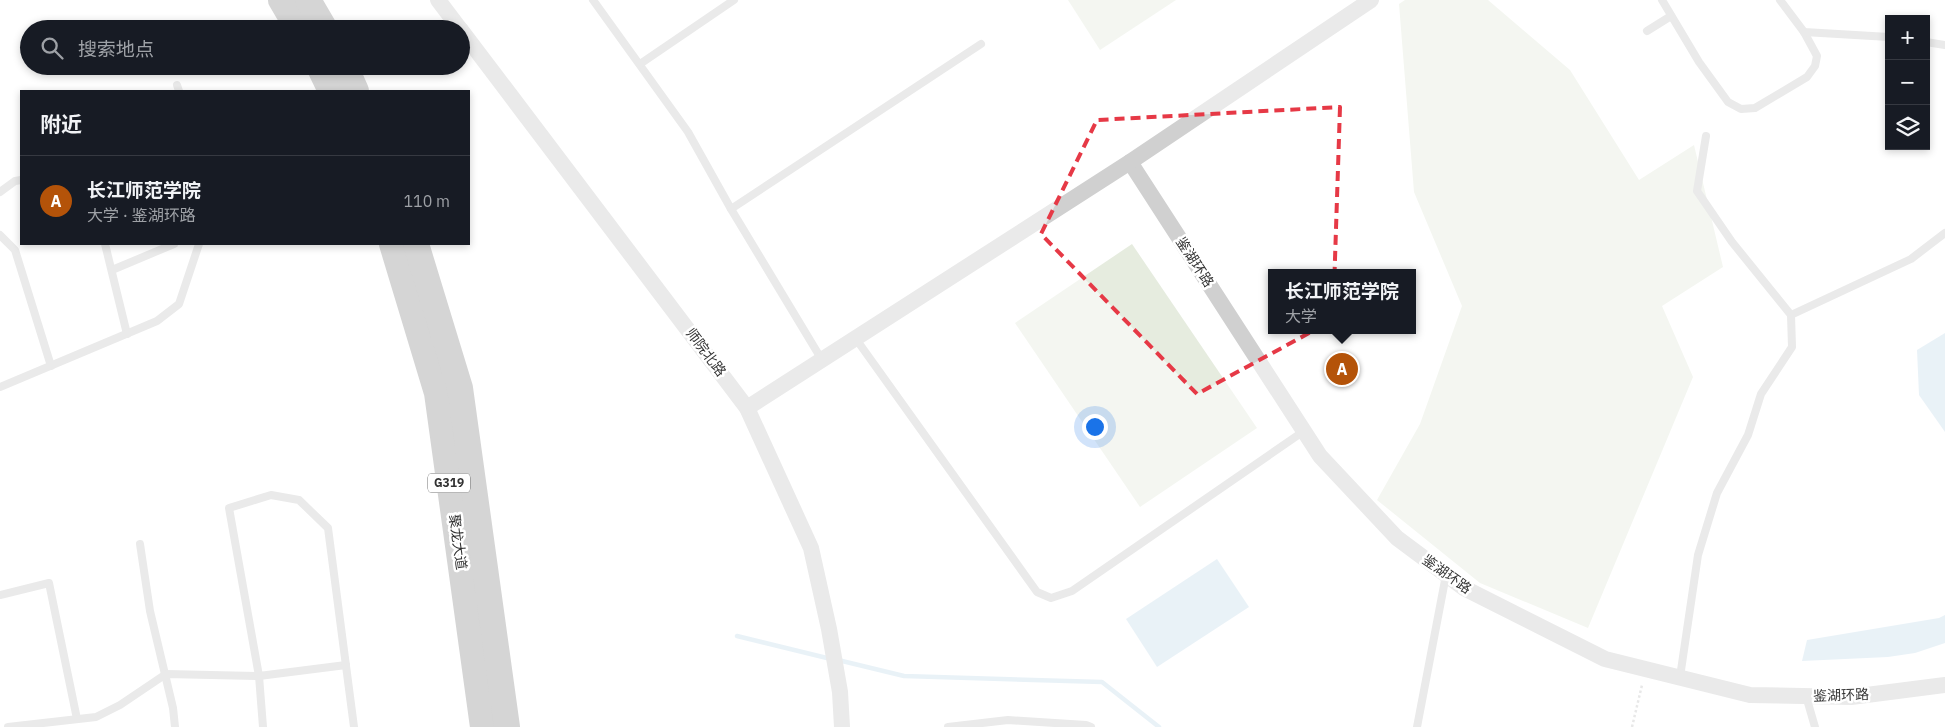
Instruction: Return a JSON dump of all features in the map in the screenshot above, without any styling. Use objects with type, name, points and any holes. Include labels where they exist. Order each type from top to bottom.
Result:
[{"type":"highway","points":[[281,0],[293,20]]},
{"type":"highway","points":[[308,0],[320,20]]},
{"type":"highway","points":[[323,75],[331,90]]},
{"type":"highway","points":[[349,75],[356,90]]},
{"type":"highway","name":"聚龙大道","points":[[392,245],[437,394],[483,727]]},
{"type":"highway","name":"聚龙大道","points":[[416,245],[460,388],[507,727]]},
{"type":"street","name":"师院北路","points":[[438,0],[454,20]]},
{"type":"street","points":[[747,408],[1130,162],[1371,0]]},
{"type":"street","name":"师院北路","points":[[470,41],[747,408],[811,548],[829,629],[840,692],[842,727]]},
{"type":"street","name":"鉴湖环路","points":[[1130,162],[1320,456],[1397,538],[1464,588],[1605,658],[1750,695],[1851,697],[1945,685]]},
{"type":"lane","points":[[593,0],[688,132],[730,209],[822,360]]},
{"type":"lane","points":[[640,64],[734,0]]},
{"type":"lane","points":[[1662,0],[1699,62],[1722,94],[1728,102],[1741,109],[1755,108],[1807,77],[1815,66],[1817,56],[1804,32],[1780,0]]},
{"type":"lane","points":[[1647,31],[1672,16]]},
{"type":"lane","points":[[1804,32],[1885,37]]},
{"type":"lane","points":[[1930,43],[1945,45]]},
{"type":"lane","points":[[730,209],[981,44]]},
{"type":"lane","points":[[1680,677],[1698,555],[1717,493],[1748,435],[1761,394],[1792,347],[1791,315],[1732,242],[1697,191],[1706,136]]},
{"type":"lane","points":[[0,192],[15,181],[20,180]]},
{"type":"lane","points":[[1791,315],[1911,259],[1945,233]]},
{"type":"lane","points":[[0,235],[15,250],[51,366]]},
{"type":"lane","points":[[105,245],[127,334]]},
{"type":"lane","points":[[112,270],[172,245]]},
{"type":"lane","points":[[0,387],[157,321],[179,304],[199,245]]},
{"type":"lane","points":[[856,338],[1038,592],[1051,598],[1072,590],[1304,431]]},
{"type":"lane","points":[[263,727],[259,676],[229,508],[271,495],[298,500],[328,528],[354,727]]},
{"type":"lane","points":[[140,544],[150,611],[166,674],[175,727]]},
{"type":"lane","points":[[1417,727],[1446,575]]},
{"type":"lane","points":[[0,595],[48,583],[77,719]]},
{"type":"lane","points":[[8,727],[96,717],[120,706],[166,674],[259,676],[346,665]]},
{"type":"lane","points":[[1806,696],[1815,727]]},
{"type":"lane","points":[[948,727],[1008,720],[1091,727]]},
{"type":"path","points":[[1632,727],[1645,669]]},
{"type":"highlighted area","points":[[1340,107],[1333,320],[1197,394],[1041,234],[1097,120]]},
{"type":"shaded area","points":[[1068,0],[1176,0],[1100,50]]},
{"type":"shaded area","points":[[1405,0],[1488,0],[1570,70],[1639,180],[1694,145],[1723,267],[1662,306],[1693,377],[1588,628],[1480,583],[1377,500],[1420,424],[1462,306],[1414,192],[1399,4]]},
{"type":"shaded area","points":[[1132,244],[1257,428],[1140,507],[1015,323]]},
{"type":"water","points":[[1945,333],[1945,432],[1919,395],[1917,350]]},
{"type":"water","points":[[1217,559],[1249,607],[1157,667],[1126,619]]},
{"type":"water","points":[[1945,615],[1945,643],[1915,653],[1888,657],[1802,661],[1807,640],[1939,618]]},
{"type":"waterway","points":[[737,636],[831,659]]},
{"type":"waterway","points":[[838,660],[904,676],[1102,682],[1159,727]]},
{"type":"place","name":"长江师范学院","points":[[1342,369]]}]
